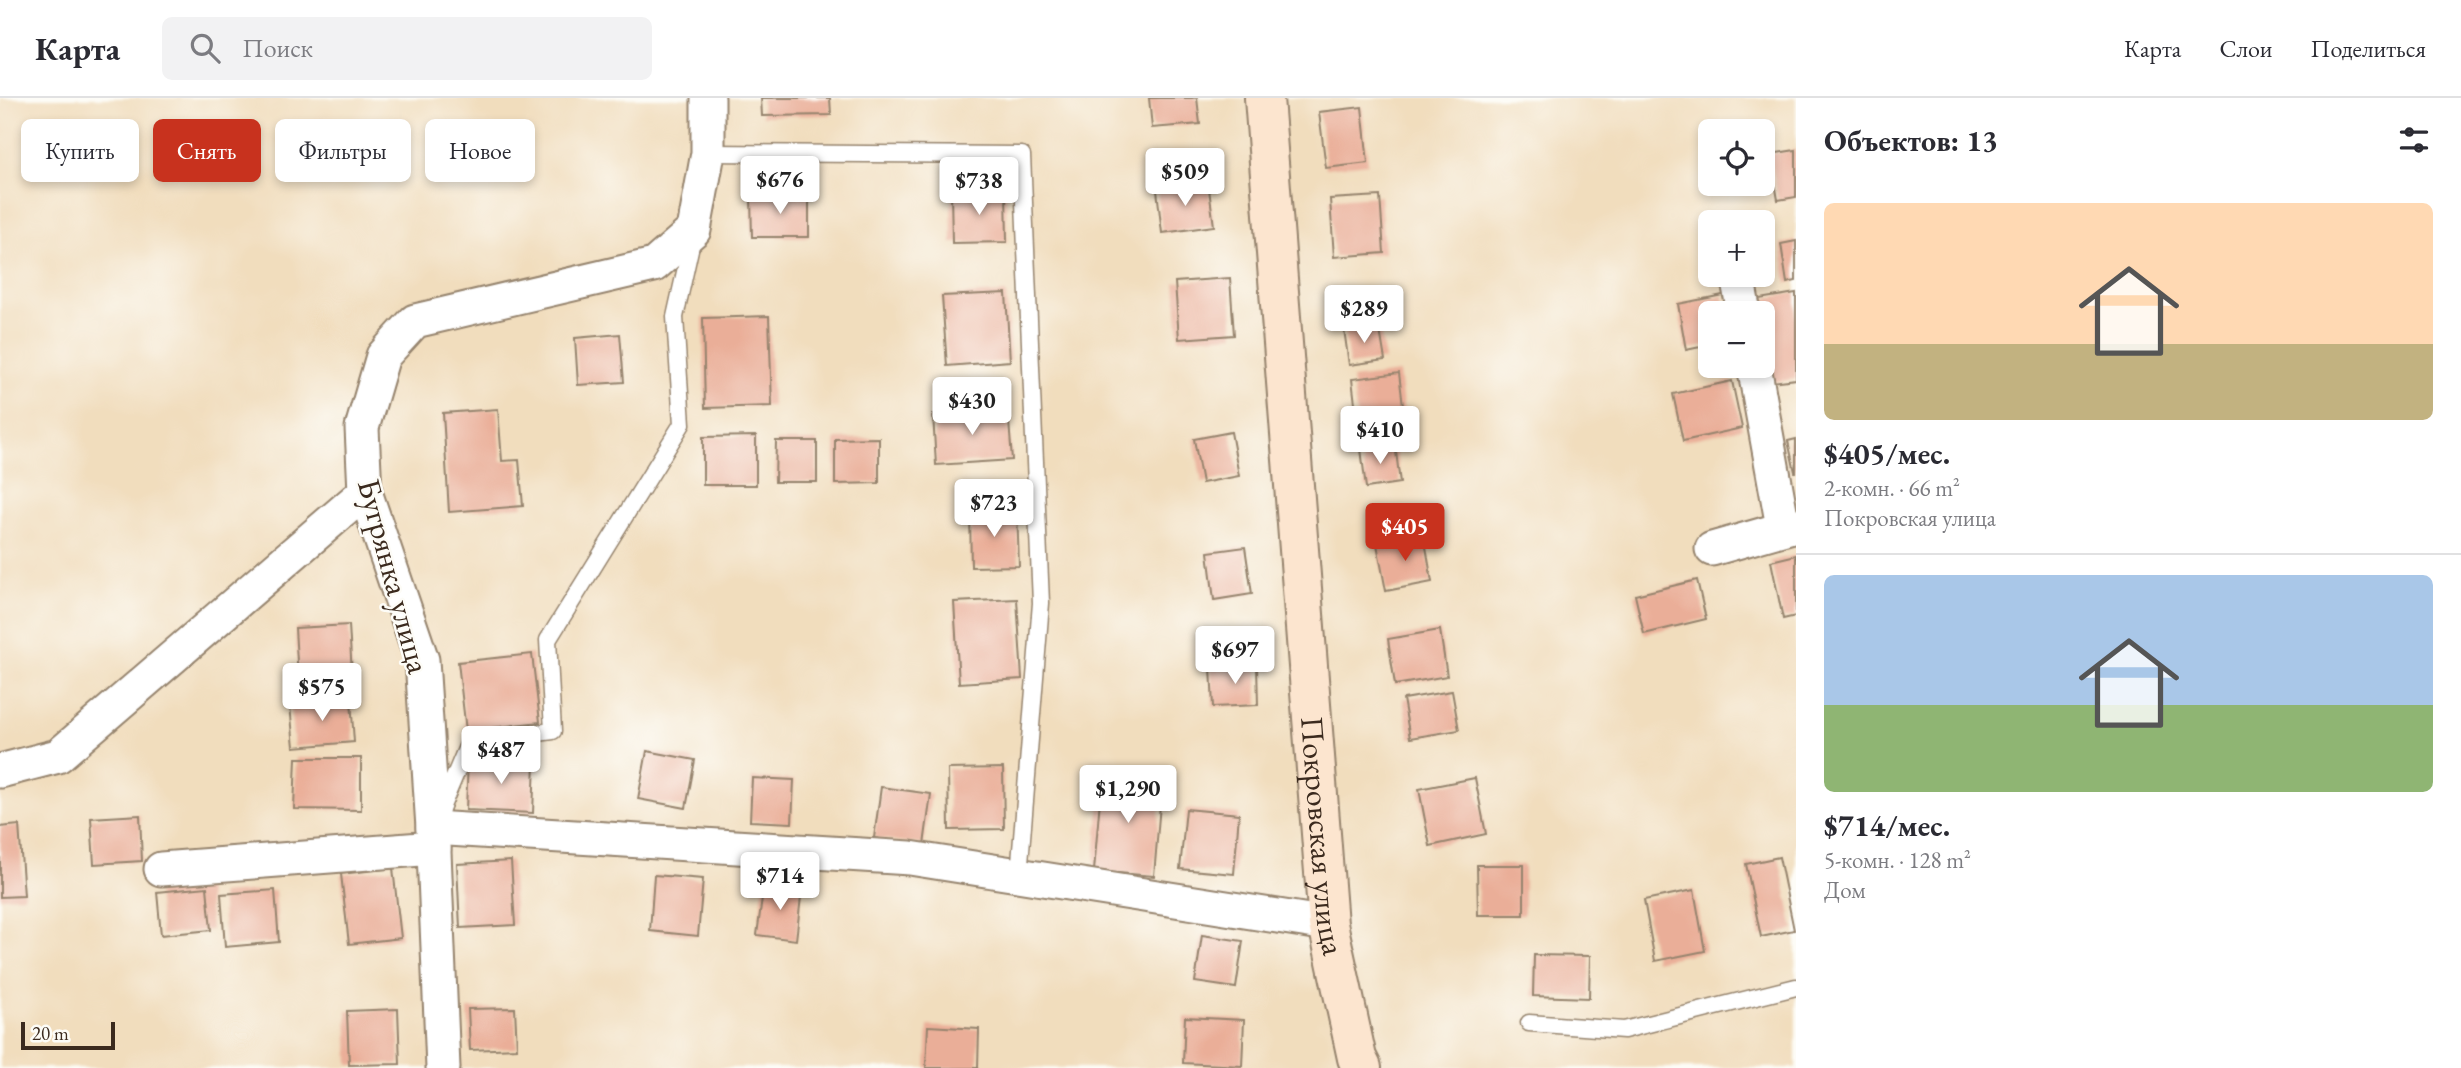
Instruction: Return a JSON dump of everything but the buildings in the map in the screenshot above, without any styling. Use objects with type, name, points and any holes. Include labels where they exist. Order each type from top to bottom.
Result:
[{"type":"street","points":[[694,230],[708,153],[708,98]]},
{"type":"street","name":"Покровская улица","points":[[1264,98],[1328,924],[1357,1058],[1362,1068]]},
{"type":"street","name":"Бугрянка улица","points":[[443,1068],[422,660],[365,492],[362,428],[383,356],[415,321],[654,264],[694,230]]},
{"type":"street","points":[[1712,549],[1789,526],[1757,378]]},
{"type":"street","points":[[0,771],[58,756],[365,492]]},
{"type":"street","points":[[161,869],[433,838],[910,858],[1328,924]]},
{"type":"lane","points":[[708,153],[1022,155],[1041,603],[1018,876]]},
{"type":"lane","points":[[433,838],[468,742],[553,731],[548,640],[682,424],[675,317],[694,230]]},
{"type":"lane","points":[[1529,1023],[1624,1030],[1796,987]]}]
